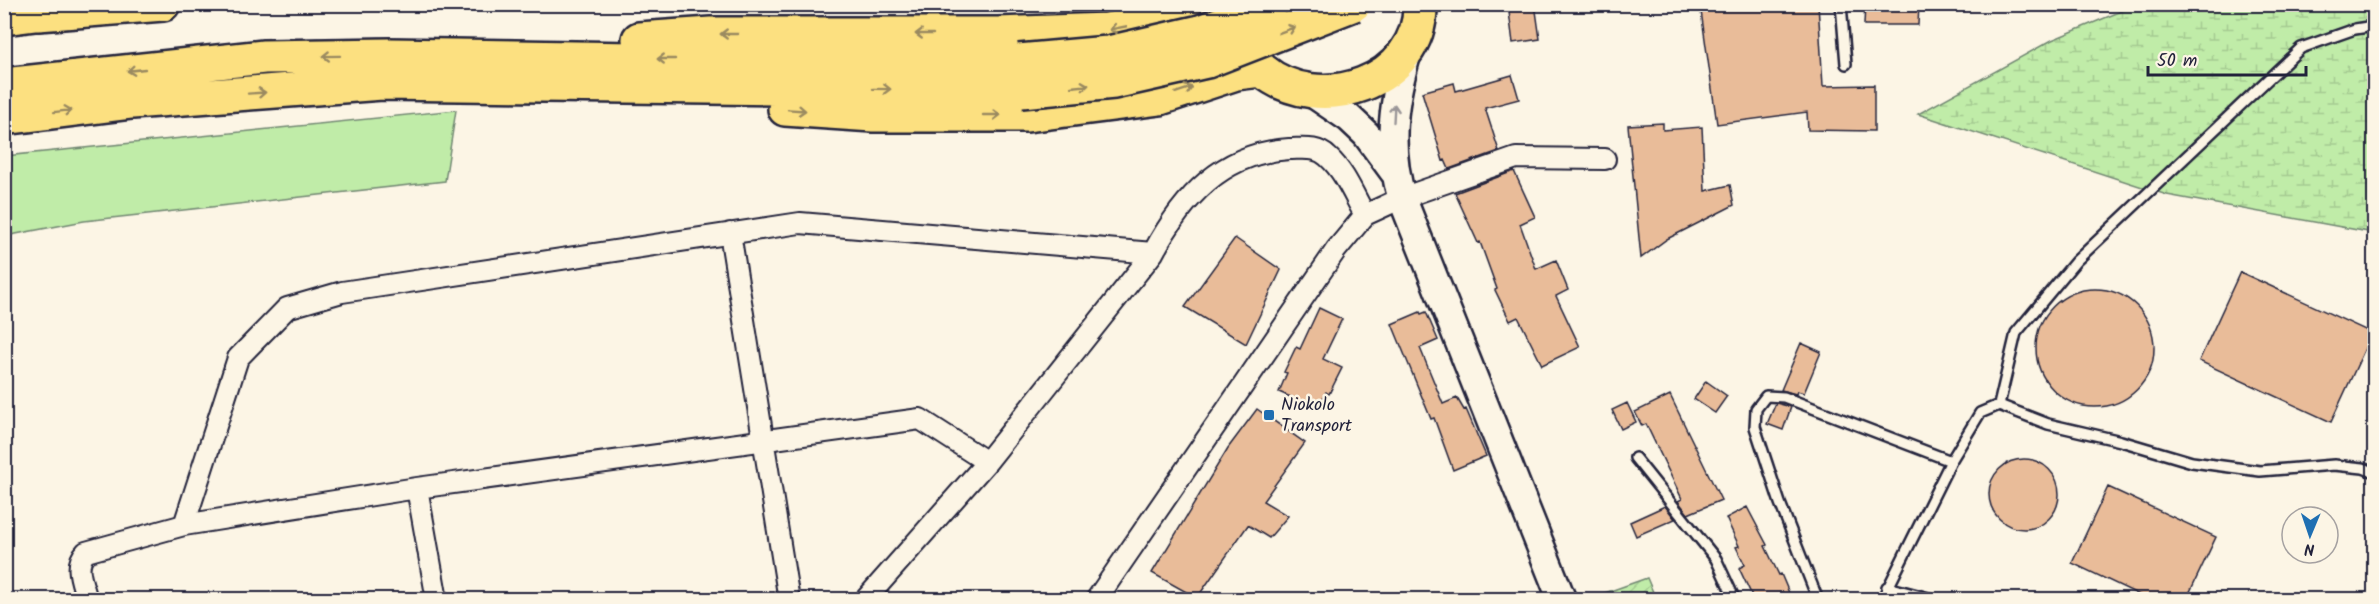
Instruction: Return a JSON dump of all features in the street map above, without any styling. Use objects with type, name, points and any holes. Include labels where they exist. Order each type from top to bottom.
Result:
[{"type":"highway","points":[[4,18],[109,4]]},
{"type":"highway","points":[[38,14],[163,4]]},
{"type":"highway","points":[[4,118],[386,69],[711,34],[998,34],[1107,30],[1199,12],[1216,4]]},
{"type":"highway","points":[[1238,4],[1239,20],[1248,51],[1261,70],[1285,83],[1308,90],[1328,92],[1348,91],[1384,74],[1399,61],[1410,45],[1427,8]]},
{"type":"highway","points":[[1020,76],[1200,32],[1272,4]]},
{"type":"highway","points":[[386,69],[634,59],[1114,82],[1207,61],[1354,4]]},
{"type":"highway","points":[[4,85],[264,57],[873,115],[1027,115],[1160,98],[1236,73],[1261,70]]},
{"type":"main road","points":[[1410,45],[1395,97],[1394,172],[1402,198],[1562,600]]},
{"type":"main road","points":[[1308,90],[1349,118],[1366,134],[1394,172]]},
{"type":"street","points":[[865,600],[987,462],[1153,253],[1166,228],[1207,179],[1246,156],[1280,150],[1317,149],[1328,156],[1342,174],[1365,215]]},
{"type":"street","points":[[1096,600],[1336,250],[1365,215],[1402,198],[1516,158],[1605,159]]},
{"type":"street","points":[[184,525],[238,358],[287,308],[342,292],[800,223],[1153,253]]},
{"type":"street","points":[[730,233],[789,600]]},
{"type":"street","points":[[87,600],[78,567],[80,558],[86,552],[184,525],[417,488],[920,419],[987,462]]},
{"type":"street","points":[[417,488],[437,600]]},
{"type":"lane","points":[[1841,4],[1846,64]]},
{"type":"lane","points":[[1999,405],[2016,333],[2076,261],[2301,48],[2355,29],[2374,26]]},
{"type":"lane","points":[[1818,600],[1780,503],[1755,427],[1756,409],[1766,396],[1784,397],[1951,461]]},
{"type":"lane","points":[[1882,600],[1951,461],[1980,413],[1999,405],[2048,424],[2121,441],[2192,462],[2260,471],[2334,465],[2374,471]]},
{"type":"lane","points":[[1635,458],[1716,559],[1735,600]]},
{"type":"lane","points":[[1887,587],[1936,600]]},
{"type":"green space","points":[[2136,5],[2374,5],[2374,233],[2167,195],[1918,114],[2052,40]]},
{"type":"green space","points":[[456,110],[445,181],[84,221],[5,236],[5,156]]},
{"type":"green space","points":[[1647,578],[1656,599],[1588,599]]},
{"type":"building","points":[[1508,4],[1535,4],[1540,39],[1513,43]]},
{"type":"building","points":[[1700,4],[1818,4],[1823,86],[1874,85],[1874,131],[1808,130],[1807,112],[1717,124]]},
{"type":"building","points":[[1865,4],[1919,4],[1918,25],[1864,25]]},
{"type":"building","points":[[1512,75],[1519,99],[1485,108],[1499,151],[1449,169],[1445,160],[1443,161],[1422,92],[1454,83],[1456,91]]},
{"type":"building","points":[[1663,123],[1663,130],[1702,127],[1705,191],[1730,185],[1734,205],[1667,239],[1641,258],[1628,125]]},
{"type":"building","points":[[1514,171],[1535,217],[1520,224],[1536,269],[1556,260],[1568,290],[1556,296],[1580,347],[1542,365],[1518,317],[1510,321],[1495,290],[1497,289],[1480,242],[1478,243],[1455,193]]},
{"type":"building","points":[[1235,238],[1281,270],[1246,344],[1185,307]]},
{"type":"building","points":[[2240,272],[2372,333],[2331,422],[2199,361]]},
{"type":"building","points":[[2095,289],[2118,293],[2137,306],[2150,325],[2154,348],[2150,371],[2137,390],[2118,403],[2095,407],[2072,403],[2053,390],[2040,371],[2036,348],[2040,325],[2053,306],[2072,293]]},
{"type":"building","points":[[1319,308],[1342,319],[1323,359],[1342,368],[1329,394],[1326,392],[1318,409],[1279,392],[1287,373],[1284,372],[1296,347],[1300,349]]},
{"type":"building","points":[[1420,312],[1421,314],[1426,312],[1438,340],[1420,348],[1443,404],[1457,398],[1464,410],[1466,409],[1486,456],[1453,470],[1434,418],[1431,419],[1392,324]]},
{"type":"building","points":[[1801,343],[1821,352],[1804,393],[1797,391],[1796,394],[1781,390]]},
{"type":"building","points":[[1706,381],[1727,396],[1715,413],[1694,399]]},
{"type":"building","points":[[1670,395],[1721,500],[1688,514],[1678,501],[1682,499],[1646,424],[1642,426],[1635,412]]},
{"type":"building","points":[[1627,403],[1636,422],[1621,429],[1612,410]]},
{"type":"building","points":[[1776,403],[1791,407],[1783,430],[1767,424]]},
{"type":"building","points":[[1257,409],[1305,443],[1263,501],[1288,516],[1269,538],[1248,525],[1197,598],[1152,573],[1228,448]]},
{"type":"building","points":[[2024,459],[2037,462],[2049,469],[2056,481],[2059,494],[2056,507],[2049,519],[2037,526],[2024,529],[2011,526],[1999,519],[1992,507],[1989,494],[1992,481],[1999,469],[2011,462]]},
{"type":"building","points":[[2108,487],[2216,537],[2186,600],[2150,600],[2072,563]]},
{"type":"building","points":[[1665,506],[1675,519],[1636,536],[1630,522]]},
{"type":"building","points":[[1747,507],[1792,600],[1754,600],[1739,568],[1745,565],[1726,518]]},
{"type":"place","name":"Niokolo Transport","points":[[1269,415]]}]
